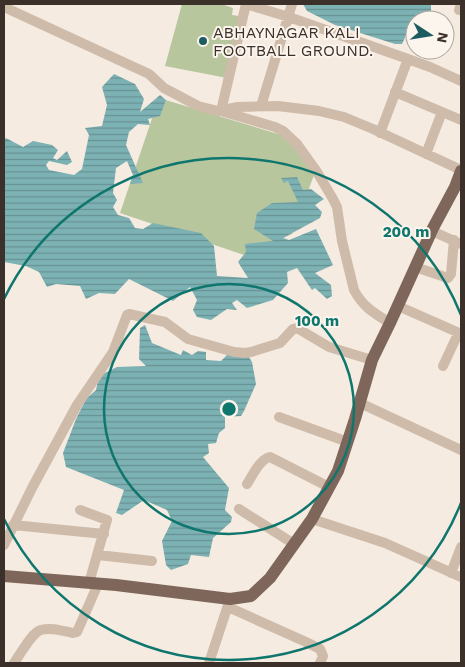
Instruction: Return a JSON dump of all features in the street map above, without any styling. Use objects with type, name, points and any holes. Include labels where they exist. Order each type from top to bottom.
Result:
[{"type":"main road","points":[[4,576],[94,584],[229,603],[251,596],[270,578],[312,519],[338,471],[372,360],[432,231],[459,184],[461,170]]},
{"type":"street","points":[[219,111],[246,4],[289,17],[405,58]]},
{"type":"street","points":[[261,106],[292,4]]},
{"type":"street","points":[[4,7],[149,74],[164,88],[198,106],[275,127],[290,136],[317,172],[337,207],[342,241],[354,290],[368,309],[390,323]]},
{"type":"street","points":[[380,133],[408,60]]},
{"type":"street","points":[[411,60],[461,81]]},
{"type":"street","points":[[395,92],[461,120]]},
{"type":"street","points":[[219,111],[238,107],[278,106],[319,111],[344,117],[461,170]]},
{"type":"street","points":[[426,154],[442,112]]},
{"type":"street","points":[[415,267],[448,278],[451,274],[457,242],[432,231]]},
{"type":"street","points":[[398,306],[457,332],[457,336],[443,366]]},
{"type":"street","points":[[4,545],[77,405],[113,352],[126,317],[129,314],[163,321],[188,339],[234,352],[251,352],[280,343],[293,329],[297,328],[329,347],[372,360]]},
{"type":"street","points":[[360,403],[460,446]]},
{"type":"street","points":[[279,417],[348,442]]},
{"type":"street","points":[[247,484],[262,462],[267,457],[270,457],[329,487]]},
{"type":"street","points":[[239,509],[294,544]]},
{"type":"street","points":[[14,663],[34,634],[40,630],[77,632],[94,584],[98,555],[108,521],[80,510]]},
{"type":"street","points":[[312,519],[385,543],[461,577]]},
{"type":"street","points":[[13,525],[104,534]]},
{"type":"street","points":[[451,573],[461,547]]},
{"type":"street","points":[[98,555],[152,561]]},
{"type":"street","points":[[209,663],[229,603],[320,649],[323,656],[320,663]]},
{"type":"green space","name":"ABHAYNAGAR KALI FOOTBALL GROUND.","points":[[182,4],[221,4],[233,8],[232,15],[239,16],[227,78],[165,66]]},
{"type":"green space","points":[[159,98],[288,137],[314,175],[292,234],[244,255],[120,213]]},
{"type":"water","points":[[303,4],[431,4],[431,10],[405,10],[405,38],[402,44],[395,44],[335,25],[307,11]]},
{"type":"water","points":[[114,74],[135,84],[144,99],[140,112],[160,95],[166,100],[160,116],[148,119],[150,125],[138,124],[129,132],[126,145],[143,183],[130,184],[133,175],[127,161],[116,168],[113,193],[117,200],[113,207],[118,215],[129,218],[135,228],[143,229],[153,223],[201,233],[214,246],[217,276],[248,278],[238,262],[246,252],[245,244],[273,241],[254,229],[257,213],[272,203],[298,202],[288,181],[284,183],[281,178],[297,177],[303,190],[311,189],[324,199],[315,205],[322,212],[320,218],[283,238],[289,240],[316,229],[333,265],[315,273],[331,285],[332,296],[327,299],[315,288],[312,290],[297,268],[287,272],[288,283],[273,300],[247,308],[237,300],[232,303],[237,310],[227,309],[211,320],[197,317],[193,310],[197,300],[190,287],[173,301],[129,279],[115,294],[99,293],[86,299],[80,286],[56,284],[47,287],[39,272],[26,266],[4,262],[4,140],[6,138],[23,147],[33,141],[52,145],[58,150],[53,158],[57,160],[67,151],[72,162],[67,165],[49,161],[46,165],[49,170],[74,175],[82,169],[89,135],[85,128],[102,126],[107,105],[102,87]]},
{"type":"water","points":[[145,325],[152,343],[181,355],[183,350],[192,355],[198,351],[206,352],[206,360],[221,361],[227,355],[217,350],[244,349],[252,362],[256,384],[241,416],[225,417],[225,428],[219,433],[216,443],[208,444],[209,453],[203,457],[229,488],[225,510],[232,517],[231,522],[213,538],[209,557],[191,555],[188,564],[171,570],[166,565],[162,541],[172,521],[167,510],[144,500],[122,515],[116,513],[124,490],[66,467],[63,453],[86,399],[96,390],[99,376],[117,367],[146,366],[139,359],[140,328]]},
{"type":"place","name":"ABHAYNAGAR KALI FOOTBALL GROUND.","points":[[203,41]]}]
